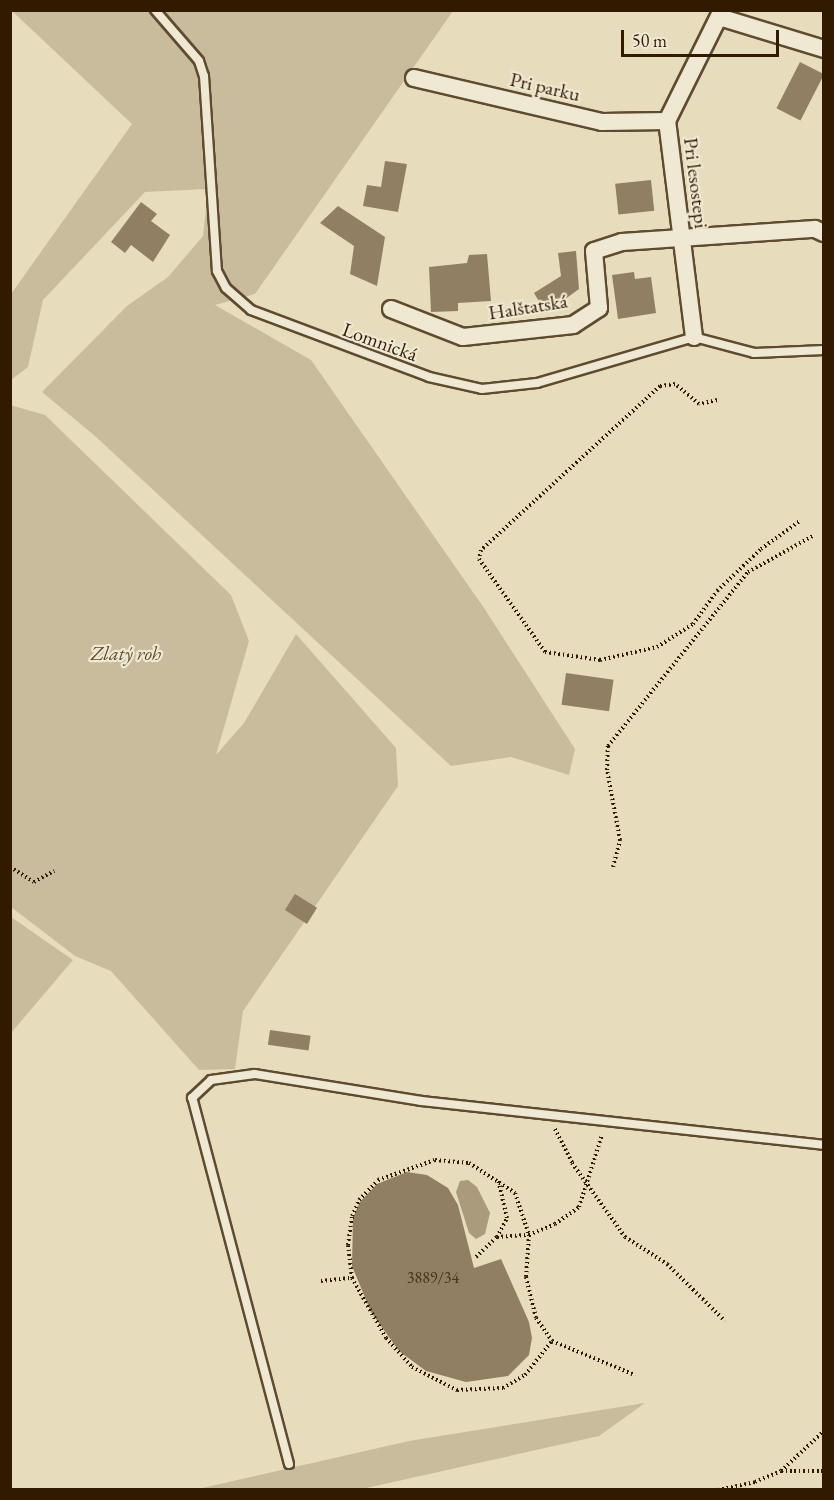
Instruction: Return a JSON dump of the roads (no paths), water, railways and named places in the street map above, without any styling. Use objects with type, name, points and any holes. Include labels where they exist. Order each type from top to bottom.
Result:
[{"type":"street","name":"Pri lesostepi","points":[[694,337],[667,121],[720,14]]},
{"type":"street","points":[[720,14],[824,49]]},
{"type":"street","name":"Pri parku","points":[[414,78],[602,122],[667,121]]},
{"type":"street","points":[[682,238],[815,229],[824,233]]},
{"type":"street","name":"Halštatská","points":[[391,309],[464,337],[573,325],[599,308],[594,251],[622,242],[682,238]]},
{"type":"lane","name":"Lomnická","points":[[155,10],[199,61],[204,76],[218,271],[226,288],[251,310],[429,377],[482,389],[537,382],[694,337]]},
{"type":"lane","points":[[694,337],[754,353],[824,350]]},
{"type":"lane","points":[[289,1464],[192,1098],[211,1080],[255,1074],[421,1101],[824,1144]]},
{"type":"park label","name":"Zlatý roh","points":[[126,653]]}]
